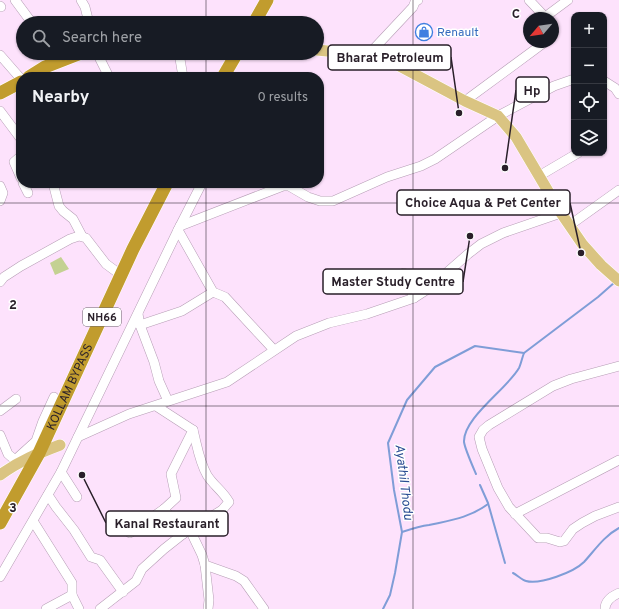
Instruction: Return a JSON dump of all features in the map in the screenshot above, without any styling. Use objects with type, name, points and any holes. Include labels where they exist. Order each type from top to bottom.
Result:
[{"type":"highway","points":[[258,16],[267,0]]},
{"type":"highway","points":[[37,72],[54,60]]},
{"type":"highway","points":[[226,72],[233,60]]},
{"type":"highway","points":[[0,93],[16,84]]},
{"type":"highway","name":"KOLLAM BYPASS","points":[[0,523],[39,453],[121,275],[164,188]]},
{"type":"main road","points":[[324,51],[368,55],[390,60],[465,101],[498,116],[516,137],[561,213],[583,245],[601,265],[619,281]]},
{"type":"main road","points":[[0,475],[15,462],[60,445]]},
{"type":"street","points":[[15,0],[27,16]]},
{"type":"street","points":[[81,0],[87,16]]},
{"type":"street","points":[[368,55],[418,0]]},
{"type":"street","points":[[529,0],[540,12]]},
{"type":"street","points":[[553,12],[568,0]]},
{"type":"street","points":[[465,101],[537,48]]},
{"type":"street","points":[[0,55],[16,75]]},
{"type":"street","points":[[100,60],[106,72]]},
{"type":"street","points":[[180,60],[182,72]]},
{"type":"street","points":[[292,188],[308,197],[320,201],[333,201],[387,177],[421,166],[435,159],[498,116],[554,86],[571,80]]},
{"type":"street","points":[[607,83],[619,94]]},
{"type":"street","points":[[0,110],[16,125]]},
{"type":"street","points":[[539,176],[573,156]]},
{"type":"street","points":[[0,186],[3,193],[0,201]]},
{"type":"street","points":[[26,188],[28,193]]},
{"type":"street","points":[[54,188],[59,206],[73,219],[82,236],[91,244],[106,264],[121,275]]},
{"type":"street","points":[[0,577],[61,472],[199,188]]},
{"type":"street","points":[[179,228],[277,188]]},
{"type":"street","points":[[570,225],[619,190]]},
{"type":"street","points":[[78,437],[129,414],[227,382],[296,336],[330,323],[367,314],[414,298],[428,290],[481,244],[503,233],[561,213]]},
{"type":"street","points":[[179,228],[213,292],[225,297],[274,350]]},
{"type":"street","points":[[0,282],[4,276],[32,260],[70,239],[82,236]]},
{"type":"street","points":[[404,273],[414,298]]},
{"type":"street","points":[[140,325],[182,311],[213,292]]},
{"type":"street","points":[[138,314],[140,325],[154,362],[159,381],[168,401]]},
{"type":"street","points":[[619,366],[570,379],[553,386],[504,415],[483,430],[479,437],[482,449],[498,488],[509,507],[538,538],[547,538],[560,542],[564,541],[573,529],[582,523],[595,516],[619,507]]},
{"type":"street","points":[[0,435],[8,454],[15,462],[36,441],[54,397]]},
{"type":"street","points":[[0,411],[16,398]]},
{"type":"street","points":[[100,609],[124,592],[136,581],[142,569],[164,549],[186,532],[222,510],[229,502],[204,470],[193,430],[156,406]]},
{"type":"street","points":[[130,533],[164,509],[176,498],[171,474],[193,430]]},
{"type":"street","points":[[515,514],[619,460]]},
{"type":"street","points":[[61,472],[77,497]]},
{"type":"street","points":[[48,495],[74,530],[91,557],[100,560],[124,592]]},
{"type":"street","points":[[164,509],[186,532],[202,555],[206,565],[209,600],[208,609]]},
{"type":"street","points":[[33,521],[72,583],[72,594],[79,609]]},
{"type":"street","points":[[206,565],[236,576],[244,581],[264,609]]},
{"type":"street","points":[[605,609],[607,602],[619,593]]},
{"type":"street","points":[[46,609],[72,594]]},
{"type":"green space","points":[[61,257],[69,269],[55,275],[50,263]]},
{"type":"waterway","name":"Ayathil Thodu","points":[[383,609],[390,595],[402,532],[394,490],[388,443],[407,400],[435,367],[475,346],[524,353],[598,297],[615,282]]},
{"type":"waterway","points":[[476,474],[464,442],[466,433],[470,423],[519,368],[524,353]]},
{"type":"waterway","points":[[480,485],[488,503],[505,563]]},
{"type":"waterway","points":[[402,532],[460,518],[481,509],[488,504]]},
{"type":"waterway","points":[[513,573],[524,580],[532,582],[556,577],[573,570],[584,562],[604,539],[619,528]]},
{"type":"place","name":"Renault","points":[[424,32]]},
{"type":"place","name":"Bharat Petroleum","points":[[459,113]]},
{"type":"place","name":"Hp","points":[[505,168]]},
{"type":"place","name":"Master Study Centre","points":[[470,236]]},
{"type":"place","name":"Choice Aqua & Pet Center","points":[[581,253]]},
{"type":"place","name":"Kanal Restaurant","points":[[82,475]]}]
